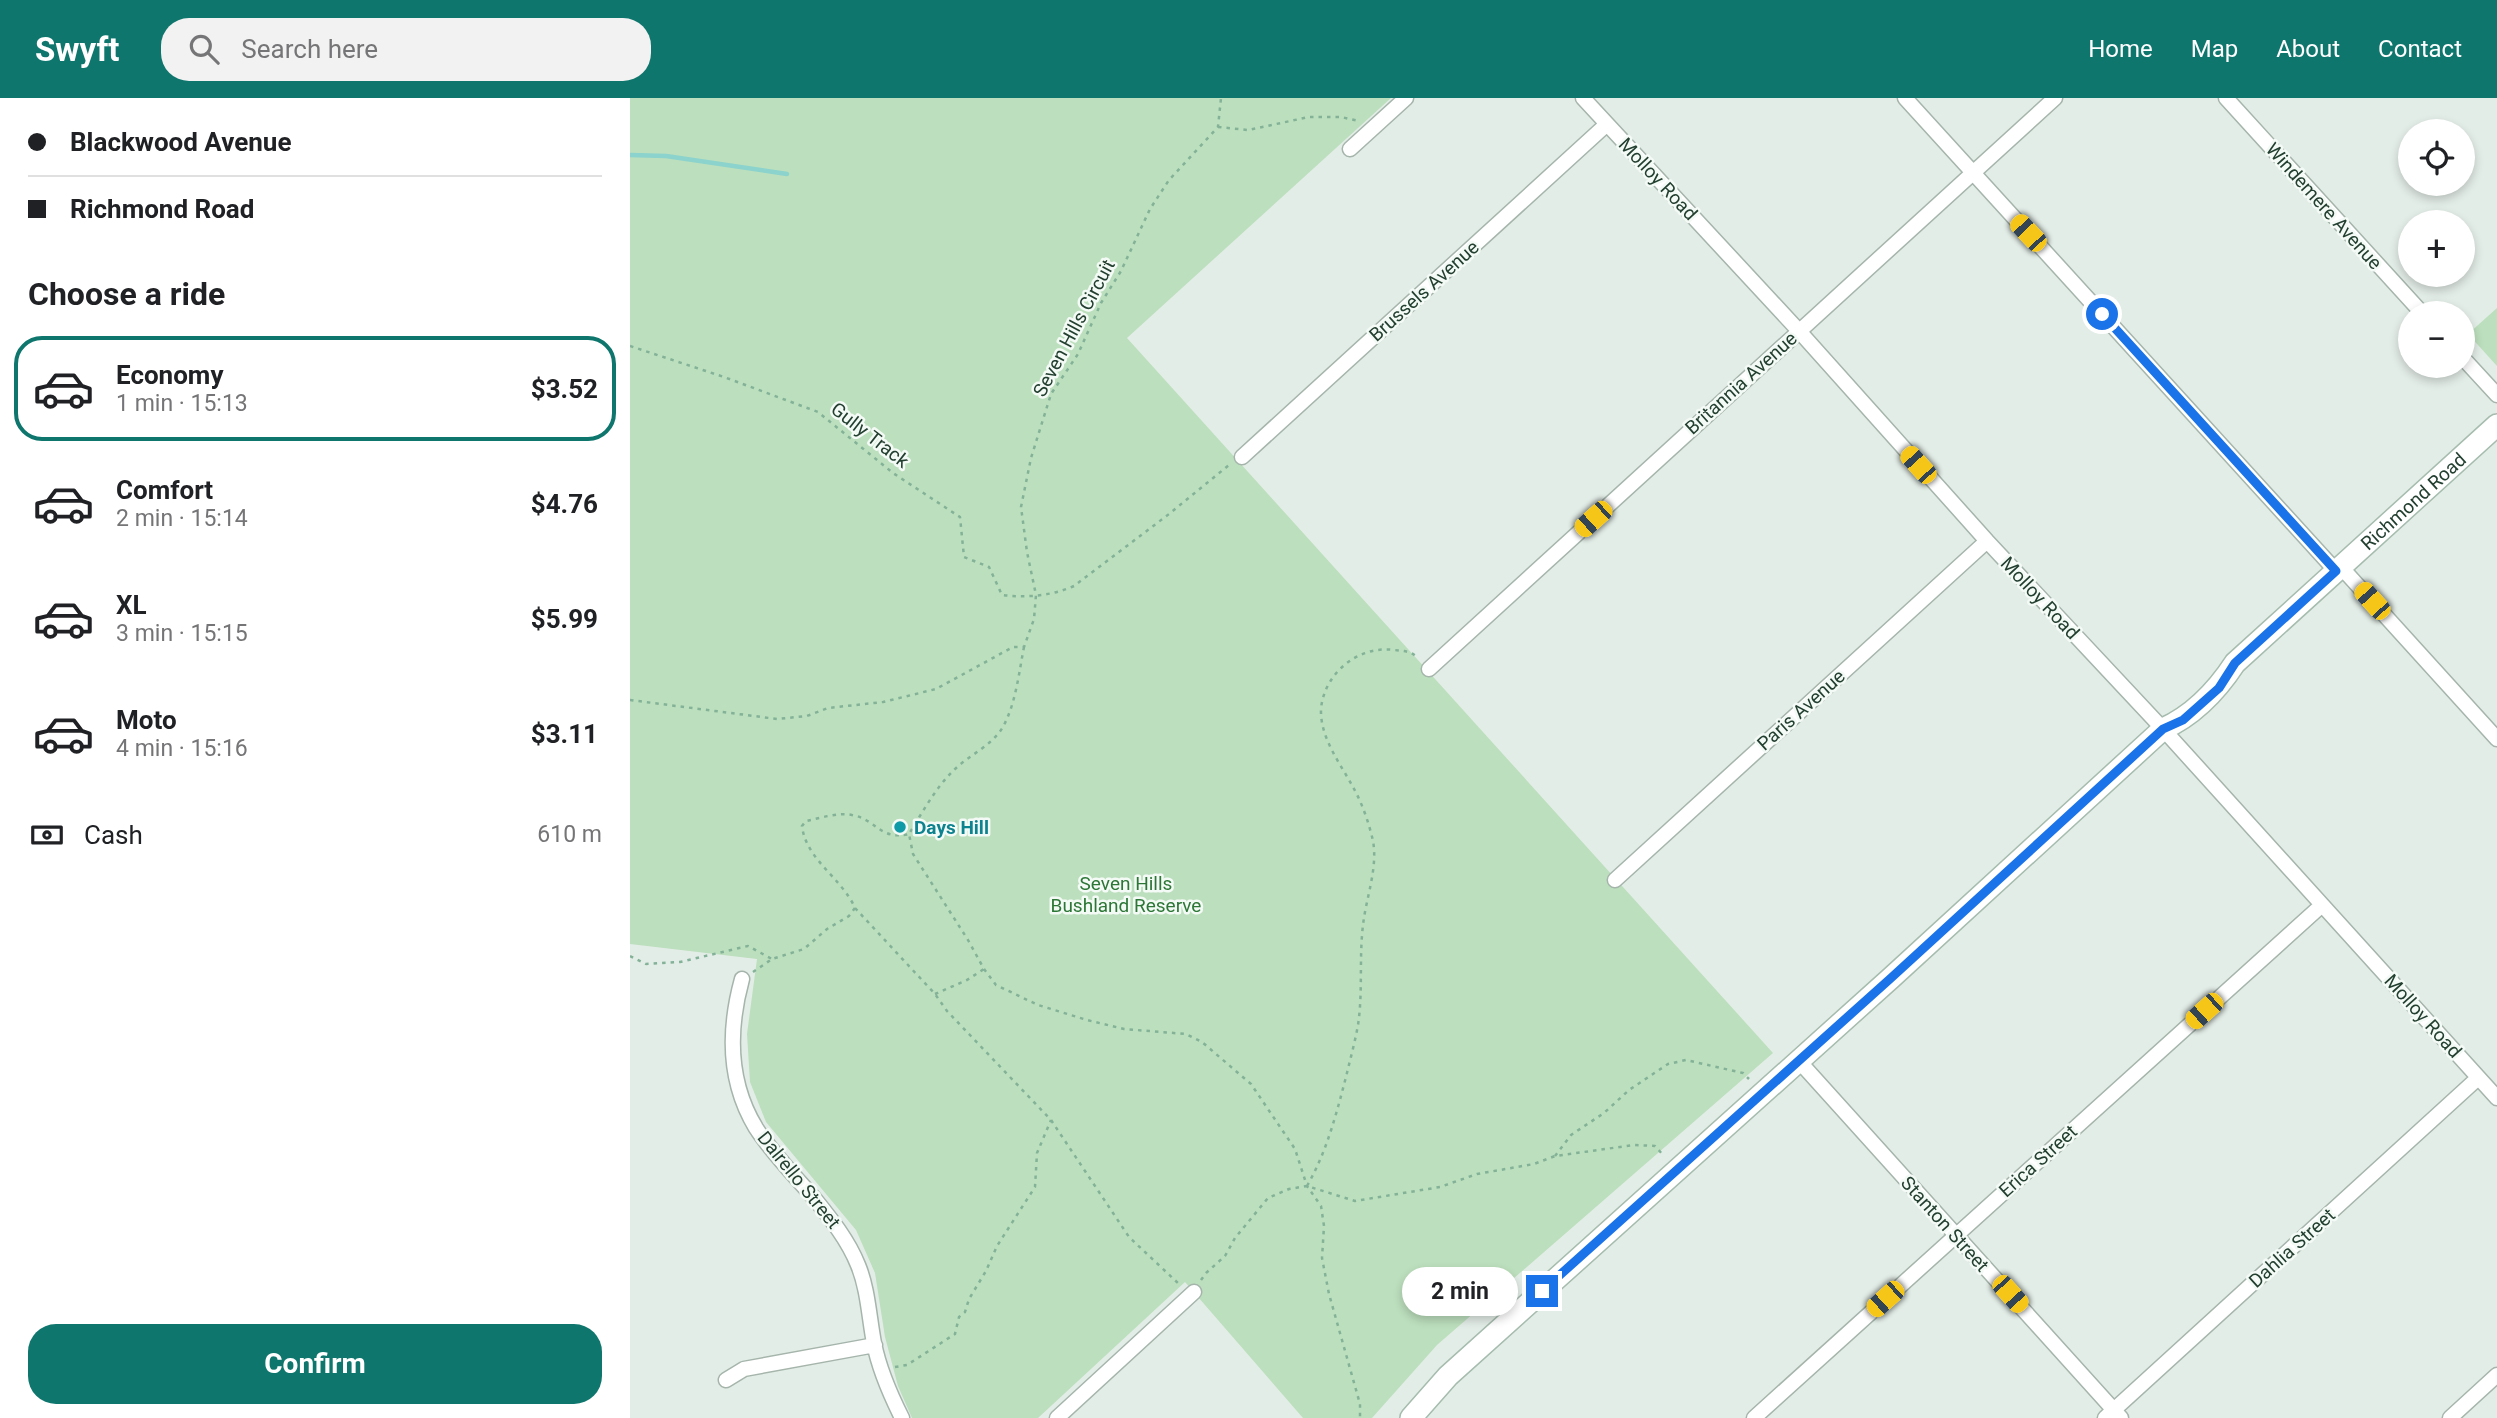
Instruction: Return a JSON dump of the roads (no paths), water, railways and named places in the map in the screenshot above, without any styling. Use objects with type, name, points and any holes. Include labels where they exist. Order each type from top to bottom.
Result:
[{"type":"main road","name":"Richmond Road","points":[[1411,1418],[1448,1376],[2163,729],[2174,710],[2191,694],[2210,677],[2235,663],[2497,425]]},
{"type":"street","points":[[1350,149],[1406,98]]},
{"type":"street","name":"Molloy Road","points":[[1583,98],[1987,541],[2163,729],[2497,1098]]},
{"type":"street","points":[[1905,98],[2497,739]]},
{"type":"street","name":"Britannia Avenue","points":[[1429,669],[2055,98]]},
{"type":"street","name":"Windemere Avenue","points":[[2226,98],[2411,301]]},
{"type":"street","name":"Brussels Avenue","points":[[1242,457],[1607,124]]},
{"type":"street","points":[[2475,371],[2497,395]]},
{"type":"street","name":"Paris Avenue","points":[[1615,880],[1987,541]]},
{"type":"street","name":"Erica Street","points":[[1754,1418],[2322,905]]},
{"type":"street","name":"Dalrello Street","points":[[742,979],[735,1004],[732,1032],[734,1070],[742,1101],[758,1130],[838,1228],[858,1265],[869,1305],[875,1345],[890,1394],[902,1418]]},
{"type":"street","name":"Stanton Street","points":[[1798,1060],[2114,1415]]},
{"type":"street","name":"Dahlia Street","points":[[2114,1415],[2479,1078]]},
{"type":"street","points":[[1066,1415],[1194,1292]]},
{"type":"street","points":[[726,1380],[744,1369],[875,1345]]},
{"type":"street","points":[[2450,1418],[2497,1376]]},
{"type":"waterway","points":[[630,155],[666,156],[787,174]]},
{"type":"place","name":"Days Hill","points":[[900,827]]},
{"type":"park label","name":"Seven Hills Bushland Reserve","points":[[1126,894]]}]
